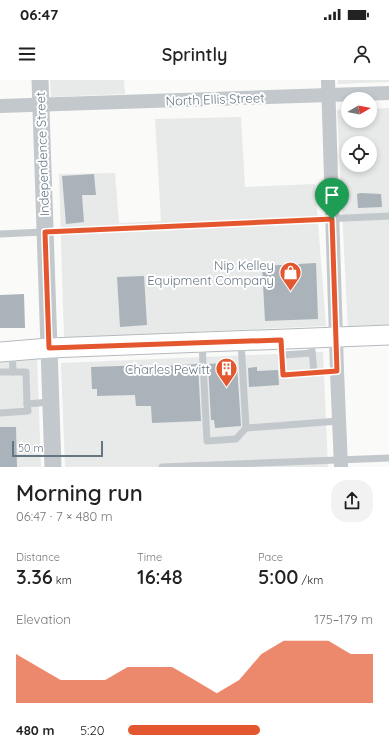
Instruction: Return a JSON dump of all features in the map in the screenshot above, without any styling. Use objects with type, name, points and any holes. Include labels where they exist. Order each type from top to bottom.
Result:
[{"type":"main road","points":[[6,352],[49,348],[241,342],[281,348],[311,346],[336,338],[389,335]]},
{"type":"street","name":"Independence Street","points":[[40,80],[53,467]]},
{"type":"street","points":[[328,80],[341,463]]},
{"type":"street","name":"North Ellis Street","points":[[0,106],[389,93]]},
{"type":"lane","points":[[0,234],[389,216]]},
{"type":"lane","points":[[241,342],[246,428]]},
{"type":"lane","points":[[202,343],[207,441],[236,439],[246,428],[339,421]]},
{"type":"lane","points":[[311,346],[314,373]]},
{"type":"lane","points":[[281,348],[283,375],[337,371]]},
{"type":"lane","points":[[6,352],[13,372]]},
{"type":"lane","points":[[0,372],[26,372],[28,411],[0,413]]},
{"type":"lane","points":[[27,404],[50,402]]},
{"type":"lane","points":[[162,467],[341,463],[389,458]]},
{"type":"shaded area","points":[[50,80],[124,80],[125,94],[51,97]]},
{"type":"shaded area","points":[[338,80],[389,80],[389,82],[338,84]]},
{"type":"shaded area","points":[[389,108],[389,329],[348,331],[337,110],[341,110],[341,128],[377,128],[377,109]]},
{"type":"shaded area","points":[[241,117],[245,187],[315,184],[326,326],[64,338],[59,174],[115,173],[119,223],[161,221],[155,119]]},
{"type":"shaded area","points":[[323,352],[328,467],[65,467],[61,363]]},
{"type":"shaded area","points":[[37,355],[41,467],[0,467],[0,356]]},
{"type":"building","points":[[94,174],[96,195],[82,195],[84,222],[66,224],[62,176]]},
{"type":"building","points":[[357,194],[381,194],[382,207],[358,208]]},
{"type":"building","name":"Nip Kelley Equipment Company","points":[[316,263],[318,319],[265,321],[262,266]]},
{"type":"building","points":[[144,276],[147,325],[120,327],[117,277]]},
{"type":"building","points":[[24,294],[25,328],[0,328],[0,295]]},
{"type":"building","name":"Charles Pewitt","points":[[226,363],[226,366],[237,365],[241,426],[215,428],[214,420],[211,420],[208,364]]},
{"type":"building","points":[[198,364],[201,421],[152,423],[151,406],[136,406],[135,395],[97,396],[97,389],[92,389],[91,367],[149,365],[149,367]]},
{"type":"building","points":[[257,367],[257,371],[278,370],[279,385],[249,387],[248,368]]},
{"type":"building","points":[[0,427],[16,427],[17,467],[0,467]]},
{"type":"place","name":"Nip Kelley Equipment Company","points":[[290,292]]},
{"type":"place","name":"Charles Pewitt","points":[[226,388]]},
{"type":"route","points":[[332,219],[337,371],[283,375],[281,340],[49,348],[45,232],[332,219]]}]
